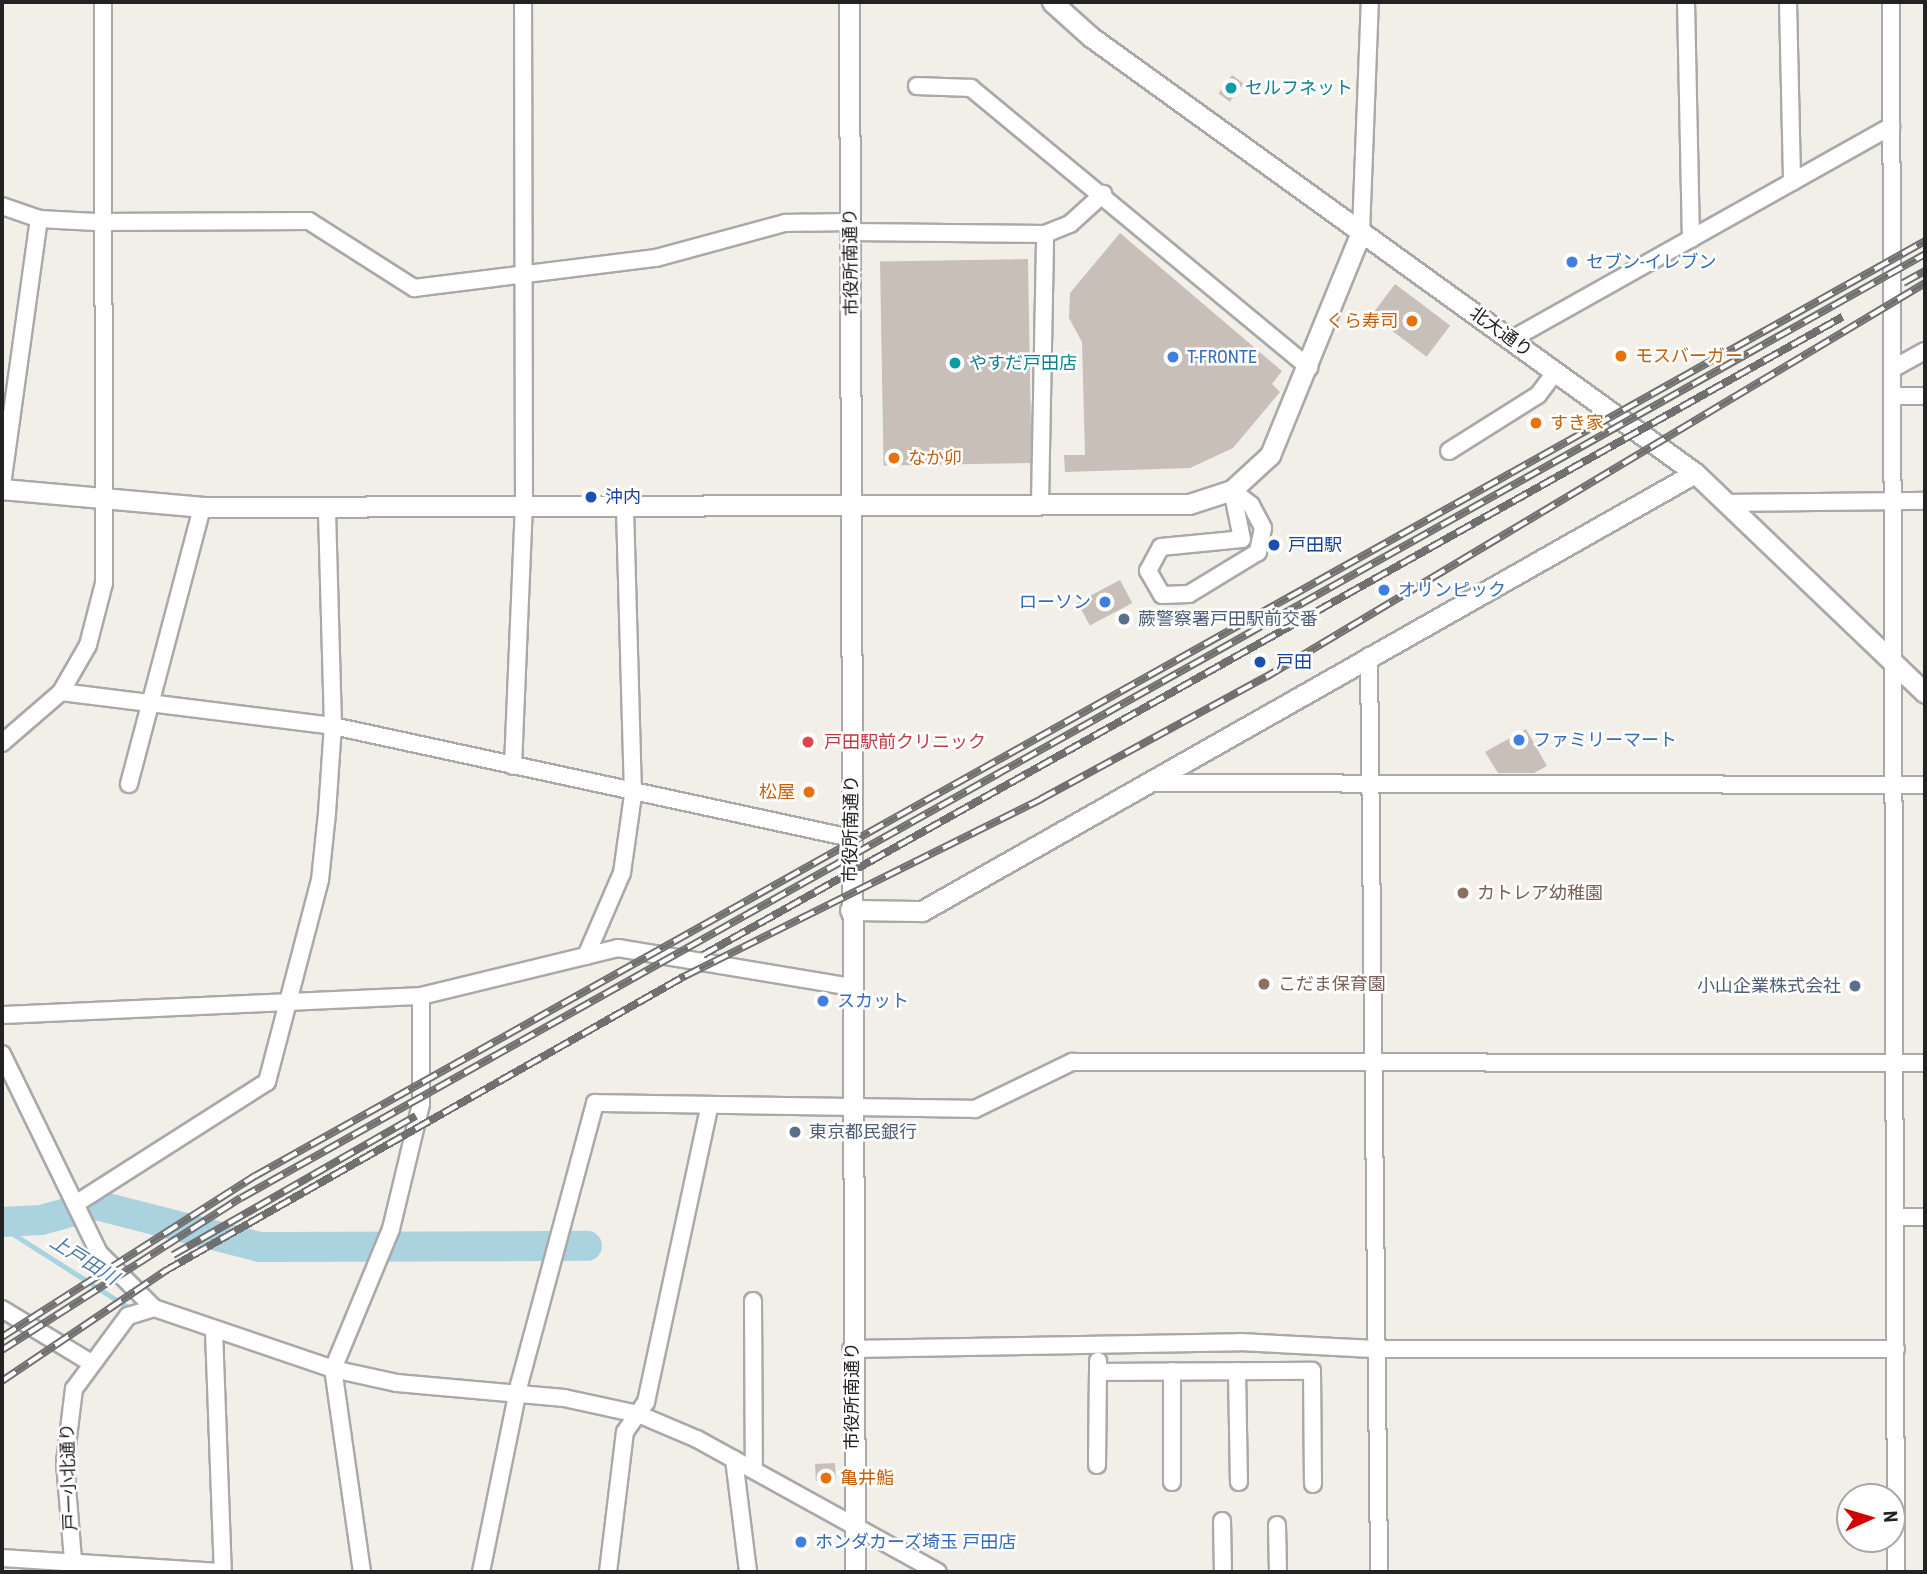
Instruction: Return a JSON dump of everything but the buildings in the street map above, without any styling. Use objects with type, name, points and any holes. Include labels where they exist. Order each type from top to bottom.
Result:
[{"type":"street","points":[[2,743],[61,692],[88,645],[104,583],[103,2]]},
{"type":"street","points":[[513,766],[524,506],[523,2]]},
{"type":"street","name":"市役所南通り","points":[[849,2],[854,503],[850,910],[851,1349],[852,1523],[855,1572]]},
{"type":"street","name":"北大通り","points":[[1052,2],[1361,232],[1695,473],[1730,503],[1925,693]]},
{"type":"street","points":[[39,219],[2,487],[105,503],[202,507],[1189,504],[1232,489],[1270,455],[1309,368],[1361,232],[1370,2]]},
{"type":"street","points":[[1686,2],[1691,239]]},
{"type":"street","points":[[1788,2],[1792,182]]},
{"type":"street","points":[[1891,2],[1895,368],[1896,1572]]},
{"type":"street","points":[[917,86],[971,88],[1103,194],[1309,368]]},
{"type":"street","points":[[1512,339],[1891,126]]},
{"type":"street","points":[[2,206],[39,219],[103,222],[309,221],[414,288],[656,258],[785,223],[1045,234],[1070,224],[1103,194]]},
{"type":"street","points":[[1040,503],[1045,234]]},
{"type":"street","points":[[1895,368],[1925,351]]},
{"type":"street","points":[[1448,451],[1538,395],[1556,372]]},
{"type":"street","points":[[1895,396],[1925,396]]},
{"type":"street","points":[[850,910],[922,911],[1695,473]]},
{"type":"street","points":[[1232,489],[1251,505],[1263,528],[1258,552],[1189,594],[1162,595],[1148,571],[1161,547],[1242,539],[1232,489]]},
{"type":"street","points":[[1730,503],[1925,501]]},
{"type":"street","points":[[77,1203],[267,1082],[292,999],[320,880],[333,726],[327,506]]},
{"type":"street","points":[[586,956],[622,873],[633,795],[625,506]]},
{"type":"street","points":[[129,784],[202,507]]},
{"type":"street","points":[[1369,656],[1374,1349],[1379,1572]]},
{"type":"street","points":[[61,692],[333,726],[633,795],[851,838]]},
{"type":"street","points":[[1145,783],[1372,786],[1925,785]]},
{"type":"street","points":[[2,1015],[292,999],[422,996],[618,948],[851,987]]},
{"type":"street","points":[[362,1572],[333,1369],[391,1229],[421,1104],[422,996]]},
{"type":"street","points":[[2,1054],[77,1203],[99,1253],[150,1308],[333,1369],[397,1383],[518,1392],[638,1414],[734,1459],[938,1572]]},
{"type":"street","points":[[481,1572],[518,1392],[595,1103],[852,1109],[975,1108],[1072,1062],[1925,1063]]},
{"type":"street","points":[[608,1572],[625,1432],[638,1414],[709,1107]]},
{"type":"street","points":[[1896,1217],[1925,1217]]},
{"type":"street","points":[[752,1301],[754,1470]]},
{"type":"street","name":"戸一小北通り","points":[[74,1569],[65,1421],[74,1389],[128,1316],[150,1308]]},
{"type":"street","points":[[2,1309],[91,1363]]},
{"type":"street","points":[[2,1558],[74,1569],[221,1572],[214,1331]]},
{"type":"street","points":[[851,1349],[1098,1348],[1240,1342],[1374,1349],[1896,1349]]},
{"type":"street","points":[[1097,1465],[1098,1348]]},
{"type":"street","points":[[1098,1371],[1312,1371],[1314,1484]]},
{"type":"street","points":[[1172,1371],[1172,1482]]},
{"type":"street","points":[[1237,1371],[1239,1482]]},
{"type":"street","points":[[734,1459],[748,1572]]},
{"type":"street","points":[[1223,1521],[1223,1572]]},
{"type":"street","points":[[1278,1525],[1278,1572]]},
{"type":"waterway","points":[[2,1222],[41,1220],[96,1205],[260,1247],[587,1246]]},
{"type":"waterway","name":"上戸田川","points":[[2,1227],[134,1311]]},
{"type":"railway","points":[[2,1337],[255,1176],[1925,241]]},
{"type":"railway","points":[[2,1350],[241,1198],[1925,254]]},
{"type":"railway","points":[[1903,283],[1925,271]]},
{"type":"railway","points":[[2,1381],[165,1271],[685,976],[1041,799],[1266,677],[1925,283]]},
{"type":"railway","points":[[703,955],[1842,317]]},
{"type":"railway","points":[[173,1255],[416,1116]]},
{"type":"place","name":"セルフネット","points":[[1231,88]]},
{"type":"place","name":"セブン-イレブン","points":[[1572,262]]},
{"type":"place","name":"くら寿司","points":[[1412,321]]},
{"type":"place","name":"モスバーガー","points":[[1621,356]]},
{"type":"place","name":"T-FRONTE","points":[[1173,357]]},
{"type":"place","name":"やすだ戸田店","points":[[955,363]]},
{"type":"place","name":"すき家","points":[[1536,423]]},
{"type":"place","name":"なか卯","points":[[894,458]]},
{"type":"place","name":"沖内","points":[[591,497]]},
{"type":"place","name":"戸田駅","points":[[1274,545]]},
{"type":"place","name":"オリンピック","points":[[1384,590]]},
{"type":"place","name":"ローソン","points":[[1105,602]]},
{"type":"place","name":"蕨警察署戸田駅前交番","points":[[1124,619]]},
{"type":"place","name":"戸田","points":[[1260,662]]},
{"type":"place","name":"ファミリーマート","points":[[1519,740]]},
{"type":"place","name":"戸田駅前クリニック","points":[[808,742]]},
{"type":"place","name":"松屋","points":[[809,792]]},
{"type":"place","name":"カトレア幼稚園","points":[[1463,893]]},
{"type":"place","name":"こだま保育園","points":[[1264,984]]},
{"type":"place","name":"小山企業株式会社","points":[[1855,986]]},
{"type":"place","name":"スカット","points":[[823,1001]]},
{"type":"place","name":"東京都民銀行","points":[[795,1132]]},
{"type":"place","name":"亀井鮨","points":[[826,1478]]},
{"type":"place","name":"ホンダカーズ埼玉 戸田店","points":[[801,1542]]}]
